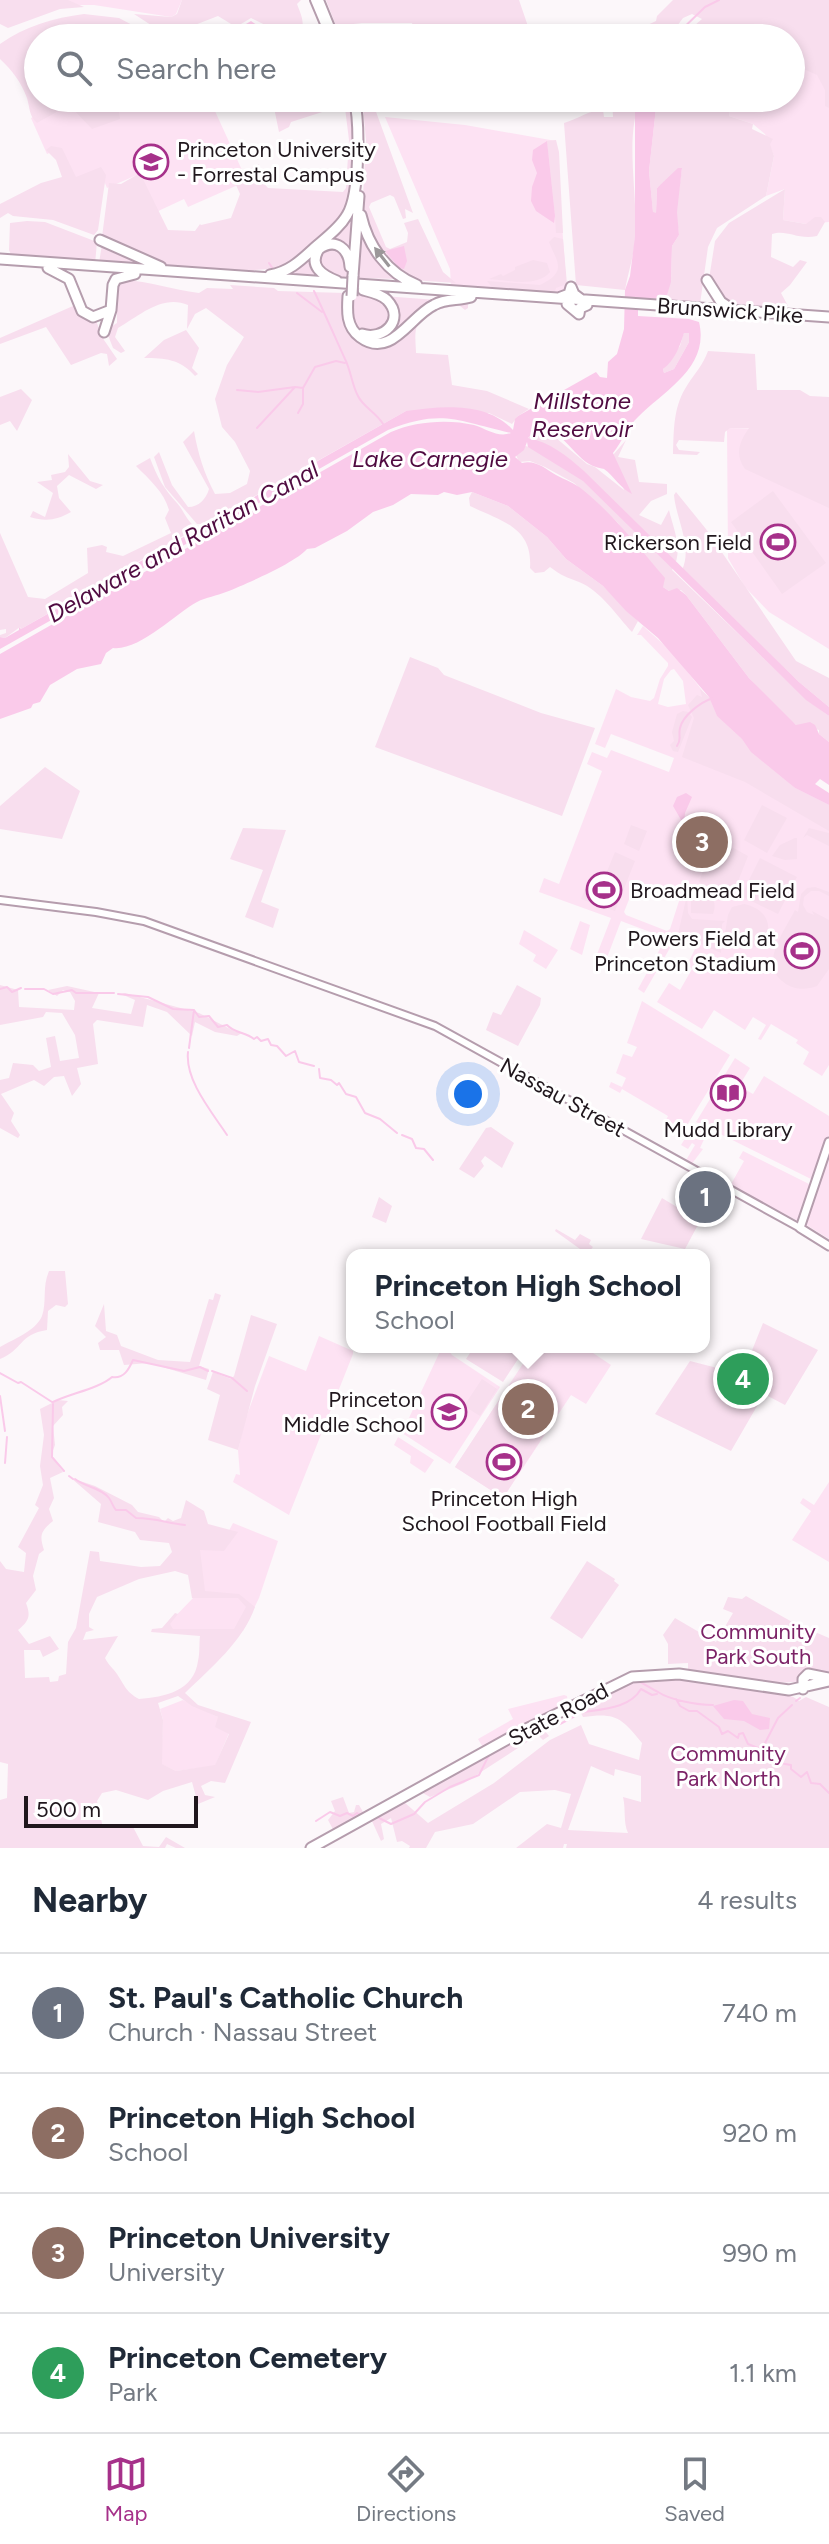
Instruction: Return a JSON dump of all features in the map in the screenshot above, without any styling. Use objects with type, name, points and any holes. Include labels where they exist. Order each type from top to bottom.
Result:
[{"type":"highway","points":[[358,112],[349,276],[351,317],[355,328],[367,336],[384,333],[393,321],[392,308],[383,297],[363,290]]},
{"type":"highway","points":[[349,276],[363,129],[360,112]]},
{"type":"highway","points":[[255,277],[290,268],[343,221],[353,202],[357,153]]},
{"type":"highway","points":[[358,202],[366,233],[386,264],[402,278],[432,289]]},
{"type":"highway","points":[[100,240],[157,266],[176,271]]},
{"type":"highway","points":[[584,302],[579,314],[567,304],[135,274],[97,268],[17,260],[7,254],[7,250],[0,260],[48,268],[97,268],[176,271],[255,277],[349,276],[432,289],[556,298],[567,295],[571,287],[584,302],[629,305]]},
{"type":"highway","points":[[48,268],[69,279],[85,315],[95,317],[111,310]]},
{"type":"highway","points":[[104,332],[111,310],[114,282],[119,277],[135,274]]},
{"type":"highway","points":[[707,280],[710,291],[724,305],[741,311]]},
{"type":"highway","points":[[350,296],[348,314],[351,328],[364,340],[377,343],[394,339],[432,305],[471,297]]},
{"type":"highway","name":"Brunswick Pike","points":[[629,305],[829,319]]},
{"type":"highway","name":"Brunswick Pike","points":[[629,305],[829,319]]},
{"type":"highway","name":"State Road","points":[[311,1848],[524,1730],[632,1677],[679,1674],[782,1689],[803,1689],[802,1681],[808,1674],[829,1679]]},
{"type":"main road","points":[[317,0],[328,24]]},
{"type":"main road","name":"Nassau Street","points":[[0,900],[144,921],[440,1028],[829,1246]]},
{"type":"main road","points":[[800,1228],[829,1142]]},
{"type":"shaded area","points":[[58,0],[182,0],[176,14],[171,17],[94,5],[65,5]]},
{"type":"shaded area","points":[[753,12],[782,24],[750,24]]},
{"type":"shaded area","points":[[805,34],[829,44],[829,222],[806,224],[783,220],[785,189],[766,196],[774,156],[765,134],[753,124],[729,116],[730,112],[805,112]]},
{"type":"shaded area","name":"Princeton University - Forrestal Campus","points":[[45,112],[215,112],[247,181],[188,207],[184,199],[154,213],[137,175],[107,188],[100,171],[73,182],[58,149],[47,154],[31,118]]},
{"type":"shaded area","points":[[385,117],[465,125],[556,141],[567,294],[451,285],[450,269]]},
{"type":"shaded area","points":[[727,428],[829,430],[829,649],[769,612],[745,587],[728,558]]},
{"type":"shaded area","points":[[643,626],[671,651],[705,694],[795,788],[829,805],[829,1065],[822,1076],[803,1064],[809,1052],[796,1043],[798,1040],[771,1024],[761,1040],[758,1039],[766,1025],[753,1017],[745,1030],[714,1010],[702,1029],[657,1002],[669,983],[680,990],[692,969],[687,965],[695,949],[674,941],[644,993],[638,989],[666,938],[621,921],[603,968],[594,962],[611,918],[539,892],[544,878],[559,884],[602,771],[587,764],[592,752],[607,758],[611,750],[669,772],[674,758],[611,734],[605,748],[595,744],[616,689],[631,697],[650,701],[668,666],[641,635],[637,635]],"holes":[[[674,669],[683,681],[686,704],[668,707],[658,704],[664,679]],[[636,882],[680,898],[670,929],[667,931],[626,915],[624,912]]]},
{"type":"shaded area","points":[[580,921],[590,925],[582,955],[570,949]]},
{"type":"shaded area","points":[[524,930],[558,950],[546,969],[533,961],[536,955],[519,944]]},
{"type":"shaded area","points":[[642,1001],[730,1055],[684,1130],[666,1120],[668,1116],[622,1089],[620,1093],[609,1087],[611,1082],[622,1087],[626,1078],[616,1073],[623,1054],[632,1057],[637,1047],[627,1043]]},
{"type":"shaded area","points":[[735,1058],[750,1068],[739,1086],[753,1094],[764,1076],[829,1116],[829,1135],[813,1180],[696,1122]]},
{"type":"shaded area","points":[[693,1126],[707,1133],[700,1148],[703,1149],[691,1165],[685,1162],[695,1145],[692,1143],[688,1149],[681,1145]]},
{"type":"shaded area","points":[[829,1149],[829,1239],[803,1223]]},
{"type":"shaded area","points":[[743,1151],[811,1185],[798,1221],[730,1186],[744,1161],[739,1158]]},
{"type":"shaded area","points":[[319,1336],[346,1348],[346,1353],[353,1353],[289,1515],[233,1482],[236,1474],[240,1475],[238,1450],[245,1420],[269,1356],[306,1371]]},
{"type":"shaded area","name":"Princeton Middle School","points":[[439,1353],[450,1353],[500,1387],[450,1464],[402,1433]]},
{"type":"shaded area","points":[[530,1353],[593,1353],[611,1365],[586,1404],[571,1395],[503,1498],[455,1467]]},
{"type":"shaded area","name":"Princeton Middle School","points":[[398,1437],[434,1460],[425,1473],[410,1463],[411,1456],[394,1445]]},
{"type":"shaded area","points":[[829,1482],[829,1562],[792,1540],[811,1511],[800,1503],[803,1498],[814,1505]]},
{"type":"shaded area","points":[[233,1523],[278,1541],[259,1598],[243,1631],[162,1630],[195,1596],[194,1549],[221,1546]]},
{"type":"shaded area","points":[[564,1695],[568,1704],[485,1751],[478,1739],[513,1719],[508,1709]]},
{"type":"shaded area","points":[[183,1700],[218,1717],[229,1733],[215,1766],[176,1771],[161,1764],[163,1720],[160,1709]]},
{"type":"green space","points":[[0,0],[68,0],[84,7],[60,9],[8,28],[0,24]]},
{"type":"green space","points":[[182,0],[301,0],[297,4],[303,24],[263,24],[251,18],[241,24],[231,24],[218,16],[197,24],[149,24],[134,14],[171,17],[177,14]]},
{"type":"green space","points":[[326,0],[519,0],[527,24],[362,23],[335,24]]},
{"type":"green space","points":[[673,0],[829,0],[829,108],[825,106],[825,90],[817,75],[805,70],[805,24],[696,24],[702,19],[692,14],[678,24],[650,24],[656,21]]},
{"type":"green space","points":[[84,14],[119,18],[130,24],[40,24]]},
{"type":"green space","points":[[24,30],[24,92],[0,59],[0,44]]},
{"type":"green space","points":[[30,112],[57,112],[37,123]]},
{"type":"green space","points":[[76,112],[119,112],[120,119],[92,129]]},
{"type":"green space","points":[[275,112],[322,112],[291,122],[289,127],[279,132]]},
{"type":"green space","points":[[346,112],[352,112],[354,158],[353,191],[346,214],[323,238],[274,272],[270,269],[255,272],[161,265],[102,237],[109,183],[121,184],[140,173],[168,230],[195,231],[200,224],[231,218],[240,194],[233,178],[259,164],[260,179],[268,188],[343,192],[346,188],[349,140]]},
{"type":"green space","points":[[363,112],[376,112],[413,213],[405,209],[406,218],[403,219],[394,197],[390,195],[371,203],[369,207],[386,247],[390,249],[407,242],[404,223],[418,219],[443,272],[456,283],[412,280],[379,253],[362,215],[366,140]]},
{"type":"green space","points":[[591,112],[603,112],[604,117],[613,117],[613,112],[637,112],[632,147],[635,242],[625,290],[576,285],[564,123]]},
{"type":"green space","points":[[656,112],[730,112],[729,116],[753,124],[752,129],[773,139],[770,144],[774,156],[766,196],[717,228],[708,247],[700,304],[638,299],[671,282],[672,246],[679,235],[676,212],[682,168],[657,188],[656,213],[653,213],[649,171]]},
{"type":"green space","points":[[556,140],[563,233],[556,233],[547,141]]},
{"type":"green space","points":[[51,146],[62,148],[76,177],[101,167],[106,175],[98,230],[94,235],[53,220],[8,213],[0,218],[0,204],[41,183],[62,177],[56,160],[46,150]]},
{"type":"green space","points":[[785,189],[783,220],[806,224],[815,217],[821,217],[825,222],[817,236],[772,234],[771,257],[793,267],[800,260],[807,262],[781,293],[788,306],[732,307],[723,300],[709,279],[715,241],[729,223]]},
{"type":"green space","points":[[352,213],[350,248],[349,252],[328,241]]},
{"type":"green space","points":[[45,222],[97,242],[95,264],[12,257],[9,250],[10,223]]},
{"type":"green space","points":[[359,224],[399,279],[355,278]]},
{"type":"green space","points":[[554,237],[563,239],[567,284],[556,288],[554,294],[494,290],[487,281],[540,285],[549,280],[555,275],[558,265],[549,242]]},
{"type":"green space","points":[[102,244],[139,260],[147,268],[99,263]]},
{"type":"green space","points":[[337,246],[347,261],[347,279],[321,271],[317,256],[321,248]]},
{"type":"green space","points":[[317,247],[322,278],[276,275]]},
{"type":"green space","points":[[533,260],[547,263],[550,272],[530,282],[489,279],[503,276]]},
{"type":"green space","points":[[57,273],[64,278],[85,317],[96,321],[117,359],[109,366],[107,354],[101,353],[71,365],[46,327],[0,344],[0,338],[73,306],[68,289],[57,278]]},
{"type":"green space","points":[[123,280],[199,293],[207,288],[233,289],[230,285],[274,288],[278,291],[345,293],[346,323],[384,346],[433,309],[444,304],[468,303],[465,310],[460,306],[442,309],[420,321],[416,332],[416,353],[448,355],[452,385],[487,391],[529,409],[512,424],[489,413],[406,411],[205,524],[197,524],[165,487],[154,457],[159,452],[172,485],[188,507],[202,502],[209,489],[183,442],[194,431],[202,463],[215,494],[230,493],[247,484],[250,471],[235,442],[222,427],[215,399],[227,365],[244,337],[206,308],[195,314],[187,329],[188,305],[170,302],[152,308],[118,328],[115,337],[125,351],[121,353],[113,348],[106,330],[117,323],[113,308],[114,285]]},
{"type":"green space","points":[[354,294],[381,297],[393,316],[380,334],[360,331],[353,321]]},
{"type":"green space","points":[[383,296],[437,300],[394,336],[374,340],[395,324]]},
{"type":"green space","points":[[186,330],[199,348],[192,368],[198,374],[195,376],[172,361],[144,358],[164,340]]},
{"type":"green space","points":[[684,332],[689,333],[689,342],[674,369],[664,373],[663,369],[680,346]]},
{"type":"green space","points":[[708,351],[755,354],[757,390],[800,390],[810,396],[829,397],[829,508],[745,469],[740,448],[749,428],[730,428],[725,432],[724,442],[679,440],[676,445],[679,450],[700,452],[697,455],[673,454],[679,401]]},
{"type":"green space","points":[[21,389],[32,400],[17,431],[10,421],[0,425],[0,397]]},
{"type":"green space","points":[[539,426],[624,490],[613,455],[626,440],[618,457],[635,460],[639,482],[667,484],[667,494],[651,501],[639,515],[661,525],[669,510],[678,548],[672,570],[806,699],[829,716],[829,742],[819,734],[819,730],[796,725],[778,710],[749,678],[686,595],[681,590],[669,591],[663,587],[618,523],[574,483],[530,461],[519,462],[516,455],[525,446],[530,447],[534,440],[528,438]]},
{"type":"green space","points":[[68,454],[90,481],[103,485],[96,489],[69,475],[57,486],[59,498],[71,512],[51,519],[30,517],[33,511],[45,517],[53,493],[37,482],[52,480],[51,475],[65,472],[69,467]]},
{"type":"green space","points":[[150,458],[165,488],[197,528],[5,638],[0,637],[6,629],[0,630],[0,533],[28,597],[45,599],[88,573],[87,548],[102,545],[107,547],[106,552],[123,556],[171,533],[165,518],[169,510],[164,497],[136,466]]},
{"type":"green space","name":"Rickerson Field","points":[[773,491],[826,563],[782,594],[731,522]]},
{"type":"green space","points":[[472,492],[508,506],[547,537],[566,559],[603,586],[638,621],[632,632],[587,586],[550,567],[544,572],[535,573],[530,568],[530,554],[521,534],[503,521],[470,506]]},
{"type":"green space","points":[[676,492],[706,529],[796,661],[829,678],[829,707],[682,570],[686,552],[675,504]]},
{"type":"green space","points":[[410,657],[438,668],[444,675],[541,713],[595,728],[562,816],[375,747]]},
{"type":"green space","points":[[700,689],[709,697],[717,716],[756,756],[795,788],[829,805],[829,831],[745,782],[682,757],[694,718],[688,705],[697,695],[702,697]]},
{"type":"green space","points":[[683,711],[692,717],[678,752],[673,751],[670,745],[674,741],[672,732],[677,714]]},
{"type":"green space","points":[[45,767],[80,791],[62,839],[0,829],[0,806]]},
{"type":"green space","points":[[762,805],[787,818],[767,853],[744,840]]},
{"type":"green space","points":[[631,825],[647,831],[639,851],[624,844]]},
{"type":"green space","points":[[243,828],[286,830],[261,902],[279,909],[273,928],[245,917],[263,870],[230,859]]},
{"type":"green space","points":[[809,828],[829,833],[829,846],[807,835],[803,838]]},
{"type":"green space","points":[[795,838],[797,859],[785,860],[772,856],[780,845]]},
{"type":"green space","points":[[721,841],[748,856],[737,884],[725,897],[699,882],[709,854],[713,855]]},
{"type":"green space","name":"Broadmead Field","points":[[615,852],[635,861],[615,911],[581,899],[590,877],[603,881]]},
{"type":"green space","points":[[760,858],[797,877],[778,914],[741,896]]},
{"type":"green space","name":"Powers Field at Princeton Stadium","points":[[815,887],[829,892],[829,896],[811,891],[804,897],[803,905],[807,912],[814,915],[812,911],[829,920],[829,969],[817,986],[797,988],[778,977],[773,958],[785,928],[795,910],[798,912],[801,894],[807,888]]},
{"type":"green space","points":[[697,890],[712,898],[715,905],[713,914],[691,913],[691,892]]},
{"type":"green space","points":[[687,895],[688,913],[692,919],[725,921],[722,924],[721,953],[678,934]]},
{"type":"green space","points":[[744,904],[764,915],[768,925],[767,938],[758,947],[733,948],[724,939],[728,915],[732,907]]},
{"type":"green space","points":[[0,985],[18,990],[19,1007],[74,1010],[75,1001],[70,992],[63,990],[57,996],[48,990],[67,986],[99,993],[92,1008],[131,1014],[135,1000],[121,994],[125,993],[199,1013],[236,1032],[243,1032],[237,1036],[215,1032],[195,1022],[192,1036],[167,1012],[147,1005],[143,1027],[97,1020],[93,1024],[98,1064],[77,1068],[81,1084],[72,1096],[64,1076],[54,1077],[44,1086],[34,1080],[1,1094],[14,1113],[11,1121],[20,1135],[18,1138],[0,1128],[0,1080],[9,1078],[13,1063],[33,1065],[39,1071],[51,1067],[46,1038],[55,1036],[60,1061],[79,1058],[75,1035],[62,1013],[46,1012],[43,1017],[0,1025]]},
{"type":"green space","points":[[517,985],[541,998],[518,1046],[486,1030],[493,1012],[501,1015]]},
{"type":"green space","points":[[491,1127],[514,1143],[502,1168],[485,1156],[481,1161],[484,1166],[474,1178],[459,1169],[486,1128]]},
{"type":"green space","points":[[379,1197],[392,1206],[386,1223],[372,1217]]},
{"type":"green space","points":[[662,1198],[700,1221],[685,1249],[641,1239]]},
{"type":"green space","points":[[555,1231],[575,1240],[580,1234],[591,1240],[589,1244],[593,1247],[580,1249]]},
{"type":"green space","points":[[49,1271],[65,1271],[68,1304],[65,1307],[56,1305],[48,1311],[47,1330],[31,1335],[0,1359],[0,1347],[29,1331],[42,1316]]},
{"type":"green space","points":[[215,1293],[221,1295],[199,1366],[209,1369],[206,1380],[149,1363],[124,1365],[119,1350],[100,1350],[98,1343],[106,1337],[95,1326],[104,1304],[106,1331],[117,1335],[121,1346],[158,1360],[190,1362],[209,1299],[213,1300]]},
{"type":"green space","points":[[251,1315],[277,1324],[255,1386],[238,1450],[208,1440],[220,1395],[207,1389],[213,1372],[231,1379],[234,1376]]},
{"type":"green space","points":[[763,1323],[818,1350],[785,1405],[764,1394],[731,1451],[655,1414],[690,1361],[725,1370],[722,1378],[739,1383]]},
{"type":"green space","points":[[470,1353],[516,1353],[520,1356],[503,1382],[466,1359]]},
{"type":"green space","points":[[482,1379],[497,1389],[480,1416],[464,1406]]},
{"type":"green space","points":[[503,1394],[532,1410],[538,1402],[557,1415],[503,1498],[455,1467]]},
{"type":"green space","points":[[58,1400],[68,1401],[62,1407],[63,1415],[53,1426],[55,1445],[51,1456],[63,1472],[50,1478],[54,1498],[49,1509],[53,1521],[42,1534],[44,1550],[39,1554],[33,1576],[36,1590],[26,1603],[27,1621],[18,1630],[29,1644],[50,1636],[59,1649],[43,1657],[40,1650],[24,1650],[25,1678],[49,1677],[50,1682],[58,1681],[59,1676],[66,1674],[68,1642],[76,1628],[90,1551],[99,1552],[100,1561],[141,1567],[160,1566],[172,1552],[169,1543],[140,1540],[135,1532],[98,1522],[101,1504],[71,1478],[95,1486],[132,1505],[138,1512],[159,1517],[164,1522],[168,1518],[173,1521],[181,1518],[186,1500],[204,1511],[208,1524],[238,1532],[224,1551],[200,1550],[205,1591],[239,1594],[255,1607],[234,1643],[185,1693],[198,1705],[251,1722],[225,1783],[211,1781],[201,1786],[205,1795],[215,1797],[198,1804],[192,1782],[163,1791],[148,1800],[116,1790],[102,1793],[97,1801],[103,1828],[132,1825],[143,1846],[159,1847],[166,1837],[185,1848],[167,1844],[165,1848],[0,1848],[0,1800],[7,1798],[8,1764],[0,1762],[0,1561],[6,1569],[24,1572],[26,1553],[18,1547],[39,1508],[35,1505],[43,1485],[40,1466],[44,1435],[40,1409]],"holes":[[[175,1571],[188,1575],[192,1598],[238,1598],[246,1607],[234,1629],[173,1629],[170,1624],[178,1614],[175,1613],[162,1628],[152,1629],[151,1632],[200,1636],[199,1658],[191,1679],[184,1686],[168,1694],[139,1699],[128,1691],[105,1658],[118,1636],[83,1640],[86,1632],[94,1630],[89,1627],[89,1614],[97,1597],[139,1579]],[[178,1696],[218,1717],[215,1727],[229,1734],[215,1765],[176,1771],[162,1764],[163,1720],[158,1703]]]},
{"type":"green space","points":[[587,1561],[619,1585],[582,1639],[550,1618]]},
{"type":"green space","name":"Community Park South","points":[[746,1596],[794,1623],[829,1638],[829,1674],[795,1682],[777,1682],[688,1670],[688,1663],[668,1664],[668,1644],[663,1635],[675,1618],[716,1642],[733,1613],[723,1609],[728,1597],[742,1599]]},
{"type":"green space","name":"Community Park North","points":[[673,1676],[721,1682],[776,1691],[799,1701],[806,1697],[829,1707],[829,1848],[566,1848],[567,1844],[564,1844],[563,1848],[516,1848],[547,1824],[561,1828],[571,1794],[555,1790],[520,1792],[473,1824],[435,1832],[426,1848],[409,1848],[402,1841],[397,1842],[391,1818],[381,1824],[384,1839],[381,1841],[371,1819],[404,1802],[428,1823],[494,1783],[550,1740],[581,1725],[589,1744],[639,1760],[642,1743],[623,1722],[603,1715],[583,1717],[578,1707],[629,1680]],"holes":[[[591,1766],[614,1776],[615,1769],[641,1776],[641,1802],[623,1797],[628,1833],[568,1830]]]},
{"type":"green space","points":[[547,1721],[551,1727],[545,1731],[549,1736],[543,1740],[538,1735],[464,1783],[430,1797],[421,1792]]},
{"type":"green space","points":[[343,1797],[349,1813],[359,1805],[366,1817],[335,1833],[328,1820],[335,1811],[331,1801]]},
{"type":"water","name":"Lake Carnegie","points":[[635,112],[656,112],[649,171],[653,212],[656,213],[657,188],[678,168],[682,168],[677,212],[679,235],[672,246],[671,282],[666,298],[638,299],[638,316],[699,322],[701,338],[698,352],[683,376],[634,421],[613,453],[632,494],[604,469],[585,461],[551,431],[542,427],[528,438],[551,446],[584,471],[799,682],[829,707],[829,716],[806,700],[583,481],[528,447],[527,442],[524,450],[515,457],[522,463],[544,467],[577,485],[594,500],[665,578],[663,587],[669,591],[677,588],[686,595],[749,678],[796,725],[810,722],[815,725],[819,734],[829,742],[829,785],[820,779],[815,784],[829,793],[829,805],[795,788],[751,752],[717,716],[709,697],[658,638],[603,586],[566,559],[547,537],[508,506],[472,492],[457,495],[444,492],[438,495],[411,494],[373,512],[347,531],[307,549],[270,573],[197,602],[135,644],[113,648],[106,653],[101,664],[77,669],[50,685],[40,702],[31,708],[0,719],[0,654],[391,432],[421,423],[443,422],[474,425],[497,434],[511,433],[464,421],[438,418],[388,430],[0,649],[0,637],[5,638],[19,627],[21,629],[406,411],[448,407],[477,410],[490,414],[513,430],[518,416],[596,372],[600,377],[607,378],[608,362],[617,354],[624,329],[625,290],[635,236]],"holes":[[[684,333],[689,333],[689,342],[674,369],[664,373],[663,369],[674,357]]]},
{"type":"water","points":[[547,141],[554,223],[536,211],[531,201],[537,173],[532,160],[533,150]]},
{"type":"water","points":[[404,246],[407,261],[404,269],[399,268],[385,251]]},
{"type":"water","points":[[686,793],[692,797],[684,825],[673,806],[677,797]]},
{"type":"water","points":[[734,1700],[743,1701],[752,1714],[770,1718],[769,1729],[760,1730],[744,1721],[724,1719],[713,1706]]},
{"type":"waterway","points":[[687,24],[705,7],[719,0]]},
{"type":"waterway","points":[[269,263],[273,269]]},
{"type":"waterway","points":[[314,291],[358,396],[383,424]]},
{"type":"waterway","points":[[297,293],[322,312]]},
{"type":"waterway","points":[[257,428],[295,387],[303,388],[315,367],[336,361],[345,363]]},
{"type":"waterway","points":[[237,390],[258,392],[295,387]]},
{"type":"waterway","points":[[298,413],[303,404],[303,388]]},
{"type":"waterway","points":[[677,746],[685,718],[713,698]]},
{"type":"waterway","points":[[0,989],[7,987],[12,992],[21,988]]},
{"type":"waterway","points":[[25,989],[44,989],[53,994],[72,990],[76,993],[114,993]]},
{"type":"waterway","points":[[118,994],[148,997],[173,1009],[194,1010],[199,1017],[209,1016],[218,1027],[227,1025],[254,1039],[268,1039],[286,1056],[295,1051],[299,1062],[314,1066]]},
{"type":"waterway","points":[[189,1048],[194,1010]]},
{"type":"waterway","points":[[188,1052],[195,1084],[227,1135]]},
{"type":"waterway","points":[[319,1069],[320,1078],[337,1085],[339,1083],[346,1094],[356,1097],[365,1113],[380,1119],[397,1133]]},
{"type":"waterway","points":[[402,1135],[412,1139],[416,1148],[424,1149],[433,1160]]},
{"type":"waterway","points":[[53,1402],[123,1375],[133,1360],[184,1371],[200,1367],[208,1371]]},
{"type":"waterway","points":[[212,1371],[232,1378],[247,1391]]},
{"type":"waterway","points":[[0,1373],[52,1402]]},
{"type":"waterway","points":[[0,1396],[5,1431]]},
{"type":"waterway","points":[[53,1404],[52,1457],[64,1471]]},
{"type":"waterway","points":[[5,1463],[7,1437]]},
{"type":"waterway","points":[[69,1476],[73,1479]]},
{"type":"waterway","points":[[75,1479],[106,1495],[116,1510],[126,1510],[136,1518],[185,1525]]},
{"type":"waterway","points":[[636,1680],[669,1697],[713,1705]]},
{"type":"waterway","points":[[584,1712],[623,1704],[641,1689],[652,1695],[657,1694]]},
{"type":"waterway","points":[[796,1701],[800,1698]]},
{"type":"waterway","points":[[676,1699],[680,1706],[697,1711],[719,1727],[722,1734],[728,1731],[738,1738],[743,1733],[748,1744],[766,1751],[769,1758],[791,1765],[791,1769],[801,1777],[807,1772],[811,1783],[820,1784],[829,1793]]},
{"type":"waterway","points":[[767,1750],[764,1745],[778,1718],[792,1705]]},
{"type":"waterway","points":[[496,1751],[522,1736],[575,1716]]},
{"type":"waterway","points":[[377,1817],[391,1824],[414,1814],[425,1802],[479,1775],[490,1753]]},
{"type":"waterway","points":[[316,1821],[330,1812],[340,1816],[347,1813],[362,1816]]},
{"type":"place","name":"Princeton University - Forrestal Campus","points":[[151,162]]},
{"type":"place","name":"Rickerson Field","points":[[778,542]]},
{"type":"place","name":"Princeton University","points":[[702,842]]},
{"type":"place","name":"Broadmead Field","points":[[604,890]]},
{"type":"place","name":"Powers Field at Princeton Stadium","points":[[802,951]]},
{"type":"place","name":"Mudd Library","points":[[728,1093]]},
{"type":"place","name":"St. Paul's Catholic Church","points":[[705,1197]]},
{"type":"place","name":"Princeton Cemetery","points":[[743,1379]]},
{"type":"place","name":"Princeton High School","points":[[528,1409]]},
{"type":"place","name":"Princeton Middle School","points":[[449,1412]]},
{"type":"place","name":"Princeton High School Football Field","points":[[504,1462]]},
{"type":"water label","name":"Millstone Reservoir","points":[[582,415]]},
{"type":"water label","name":"Delaware and Raritan Canal","points":[[183,542]]}]
